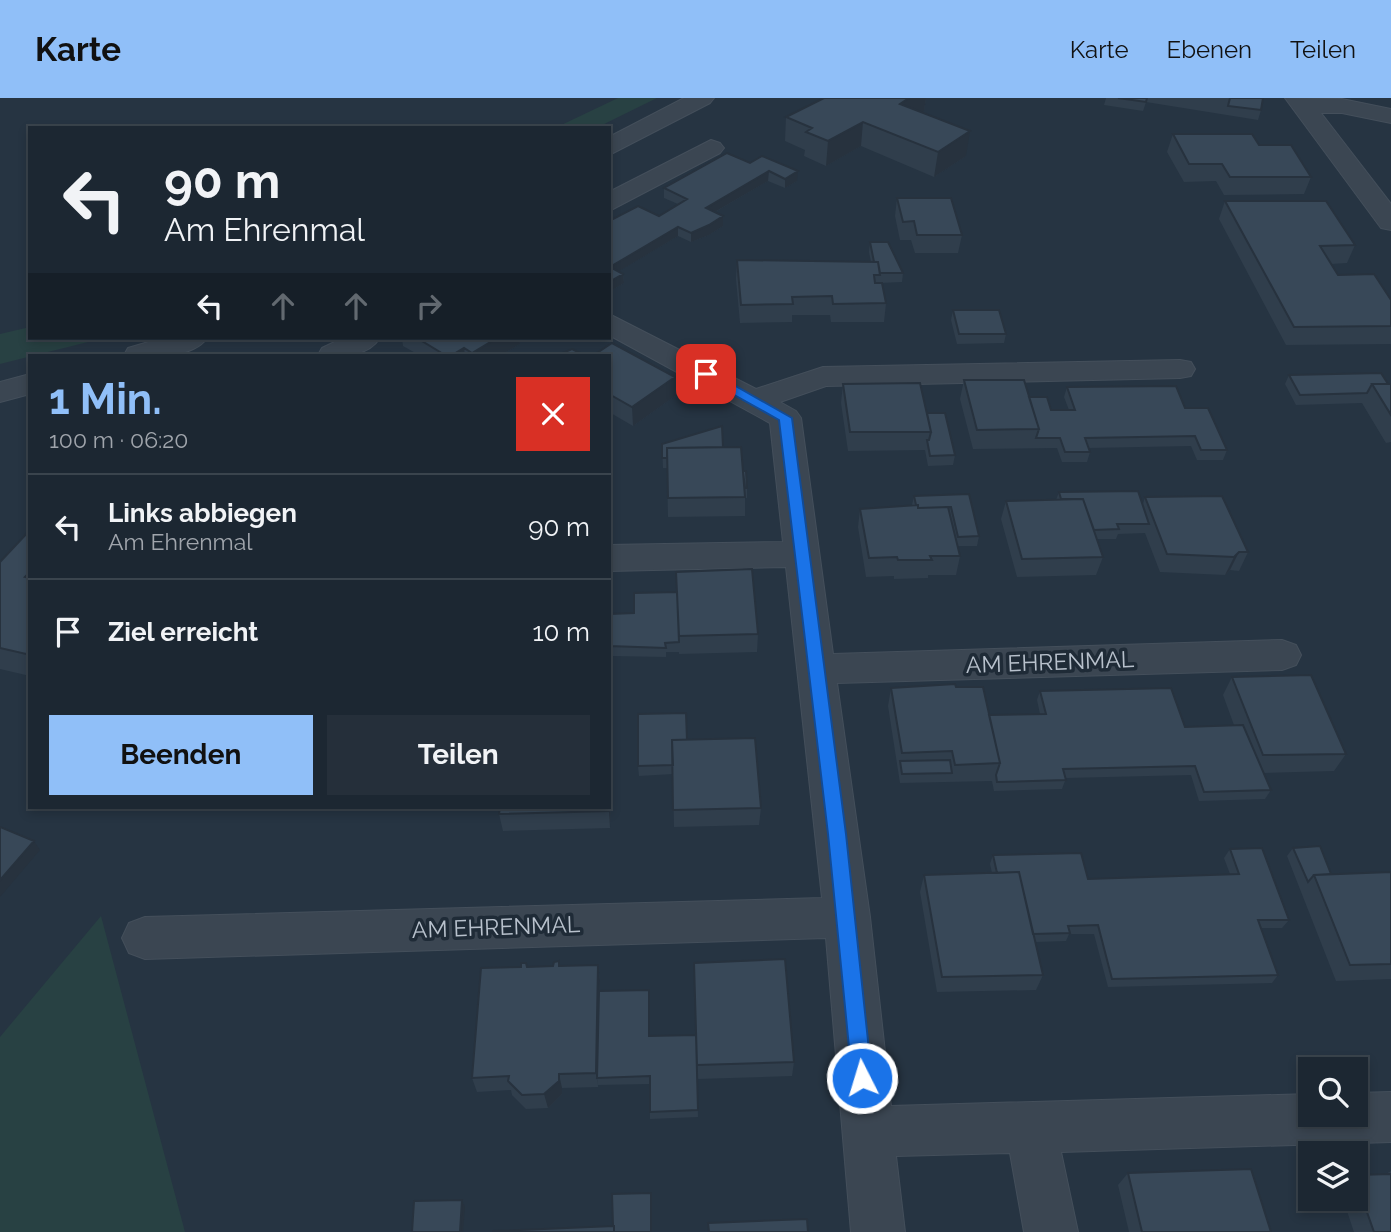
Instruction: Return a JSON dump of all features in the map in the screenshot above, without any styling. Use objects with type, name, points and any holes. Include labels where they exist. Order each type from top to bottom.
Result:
[{"type":"street","points":[[611,146],[702,98]]},
{"type":"street","points":[[1300,101],[1391,116]]},
{"type":"street","points":[[1300,101],[1391,222]]},
{"type":"street","points":[[611,202],[711,148]]},
{"type":"street","points":[[611,324],[785,418],[847,917],[878,1232]]},
{"type":"street","points":[[142,354],[186,340]]},
{"type":"street","points":[[335,354],[361,340]]},
{"type":"street","points":[[755,400],[823,377],[1180,369]]},
{"type":"street","points":[[0,392],[28,385]]},
{"type":"street","points":[[611,558],[803,554]]},
{"type":"street","name":"AM EHRENMAL","points":[[818,669],[1282,655]]},
{"type":"street","name":"AM EHRENMAL","points":[[145,938],[847,917]]},
{"type":"street","points":[[867,1132],[1391,1117]]},
{"type":"street","points":[[1031,1129],[1051,1232]]},
{"type":"green space","points":[[618,98],[657,98],[600,126],[559,126]]},
{"type":"green space","points":[[28,327],[28,340],[96,340],[40,354],[28,354],[28,357],[0,364],[0,334]]},
{"type":"green space","points":[[101,916],[185,1232],[0,1232],[0,1037]]},
{"type":"building","points":[[824,98],[909,98],[900,104],[970,131],[938,152],[863,122],[828,141],[806,132],[812,128],[786,117]]},
{"type":"building","points":[[1118,98],[1147,98],[1146,102]]},
{"type":"building","points":[[1230,98],[1263,98],[1261,110],[1228,106]]},
{"type":"building","points":[[1173,134],[1252,134],[1259,145],[1291,145],[1311,177],[1230,177],[1222,164],[1189,164]]},
{"type":"building","points":[[727,153],[750,163],[762,156],[798,171],[785,179],[769,171],[706,208],[723,216],[709,225],[691,233],[678,227],[611,266],[611,220],[638,206],[659,216],[687,199],[664,188]]},
{"type":"building","points":[[897,198],[951,198],[962,235],[917,235],[914,221],[903,222]]},
{"type":"building","points":[[1225,201],[1326,201],[1355,245],[1320,246],[1338,275],[1374,274],[1391,300],[1391,326],[1294,327]]},
{"type":"building","points":[[870,242],[888,242],[903,273],[880,273],[878,262],[874,262]]},
{"type":"building","points":[[737,260],[878,262],[880,275],[874,275],[875,283],[882,283],[886,303],[833,304],[832,296],[792,297],[793,304],[741,305]]},
{"type":"building","points":[[611,268],[623,274],[611,281]]},
{"type":"building","points":[[953,310],[999,310],[1006,334],[959,334]]},
{"type":"building","points":[[420,340],[494,340],[472,353],[464,348],[454,354],[443,354]]},
{"type":"building","points":[[612,343],[675,377],[632,407],[611,395],[611,354],[596,354]]},
{"type":"building","points":[[572,349],[582,354],[560,354]]},
{"type":"building","points":[[1381,373],[1388,384],[1372,384],[1367,393],[1300,395],[1289,375]]},
{"type":"building","points":[[964,380],[1024,380],[1039,429],[977,430]]},
{"type":"building","points":[[920,383],[931,432],[850,432],[843,384]]},
{"type":"building","points":[[1372,384],[1391,384],[1391,415]]},
{"type":"building","points":[[1176,386],[1185,408],[1208,408],[1227,450],[1201,450],[1195,436],[1085,438],[1090,452],[1065,452],[1060,438],[1036,438],[1039,429],[1029,397],[1047,397],[1051,410],[1075,410],[1067,387]]},
{"type":"building","points":[[927,413],[945,413],[955,455],[930,456],[927,440],[931,432]]},
{"type":"building","points":[[722,426],[723,447],[667,448],[667,458],[662,458],[662,444]]},
{"type":"building","points":[[741,447],[745,497],[668,498],[667,448]]},
{"type":"building","points":[[743,471],[746,471],[747,488],[745,488]]},
{"type":"building","points":[[1138,491],[1149,524],[1117,524],[1119,529],[1094,530],[1083,499],[1061,499],[1059,492]]},
{"type":"building","points":[[969,494],[979,536],[958,537],[951,507],[918,508],[914,496]]},
{"type":"building","points":[[1222,496],[1248,552],[1239,552],[1234,557],[1167,554],[1145,497]]},
{"type":"building","points":[[1083,499],[1103,557],[1022,559],[1006,501]]},
{"type":"building","points":[[918,505],[918,508],[948,507],[960,556],[930,556],[932,560],[869,558],[860,509]]},
{"type":"building","points":[[28,532],[28,574],[25,577],[28,578],[26,654],[0,648],[0,562]]},
{"type":"building","points":[[752,569],[758,634],[679,636],[676,572]]},
{"type":"building","points":[[677,592],[679,642],[665,643],[666,648],[611,646],[611,614],[634,613],[634,593]]},
{"type":"building","points":[[1311,675],[1346,754],[1263,755],[1232,677]]},
{"type":"building","points":[[955,684],[956,687],[983,687],[1000,763],[955,765],[952,751],[902,753],[891,688]]},
{"type":"building","points":[[1171,688],[1185,727],[1243,725],[1271,790],[1204,792],[1195,766],[1063,769],[1066,780],[997,782],[1000,763],[989,715],[1046,714],[1040,691]]},
{"type":"building","points":[[686,713],[687,740],[672,740],[673,765],[638,766],[638,714]]},
{"type":"building","points":[[755,738],[761,808],[673,810],[672,740]]},
{"type":"building","points":[[950,760],[952,773],[902,774],[900,761]]},
{"type":"building","points":[[500,809],[609,809],[609,811],[499,814]]},
{"type":"building","points":[[0,827],[34,841],[0,880]]},
{"type":"building","points":[[1320,846],[1331,874],[1314,875],[1308,882],[1293,848]]},
{"type":"building","points":[[1262,848],[1289,920],[1258,920],[1278,975],[1112,979],[1098,925],[1068,926],[1070,933],[1033,934],[1019,872],[997,873],[993,855],[1081,853],[1088,879],[1239,874],[1230,849]]},
{"type":"building","points":[[1019,872],[1043,975],[942,977],[924,875]]},
{"type":"building","points":[[1391,872],[1391,964],[1350,965],[1314,875]]},
{"type":"building","points":[[785,959],[794,1062],[697,1065],[694,963]]},
{"type":"building","points":[[559,961],[559,966],[598,965],[596,1073],[559,1074],[559,1081],[544,1094],[522,1095],[508,1081],[509,1076],[472,1078],[481,968],[521,967],[521,963],[526,963],[527,967],[553,966],[554,962]]},
{"type":"building","points":[[649,990],[649,1036],[696,1035],[698,1110],[650,1112],[650,1076],[597,1078],[599,991]]},
{"type":"building","points":[[1251,1169],[1271,1232],[1142,1232],[1128,1173]]},
{"type":"building","points":[[1391,1174],[1391,1232],[1374,1232],[1367,1211],[1368,1175]]},
{"type":"building","points":[[651,1193],[651,1232],[614,1232],[612,1194]]},
{"type":"building","points":[[462,1200],[460,1232],[412,1232],[414,1201]]},
{"type":"building","points":[[807,1219],[808,1232],[709,1232],[708,1223]]},
{"type":"building","points":[[614,1226],[614,1232],[493,1232],[493,1231]]},
{"type":"route","points":[[706,374],[785,418],[847,917],[862,1078]]}]
